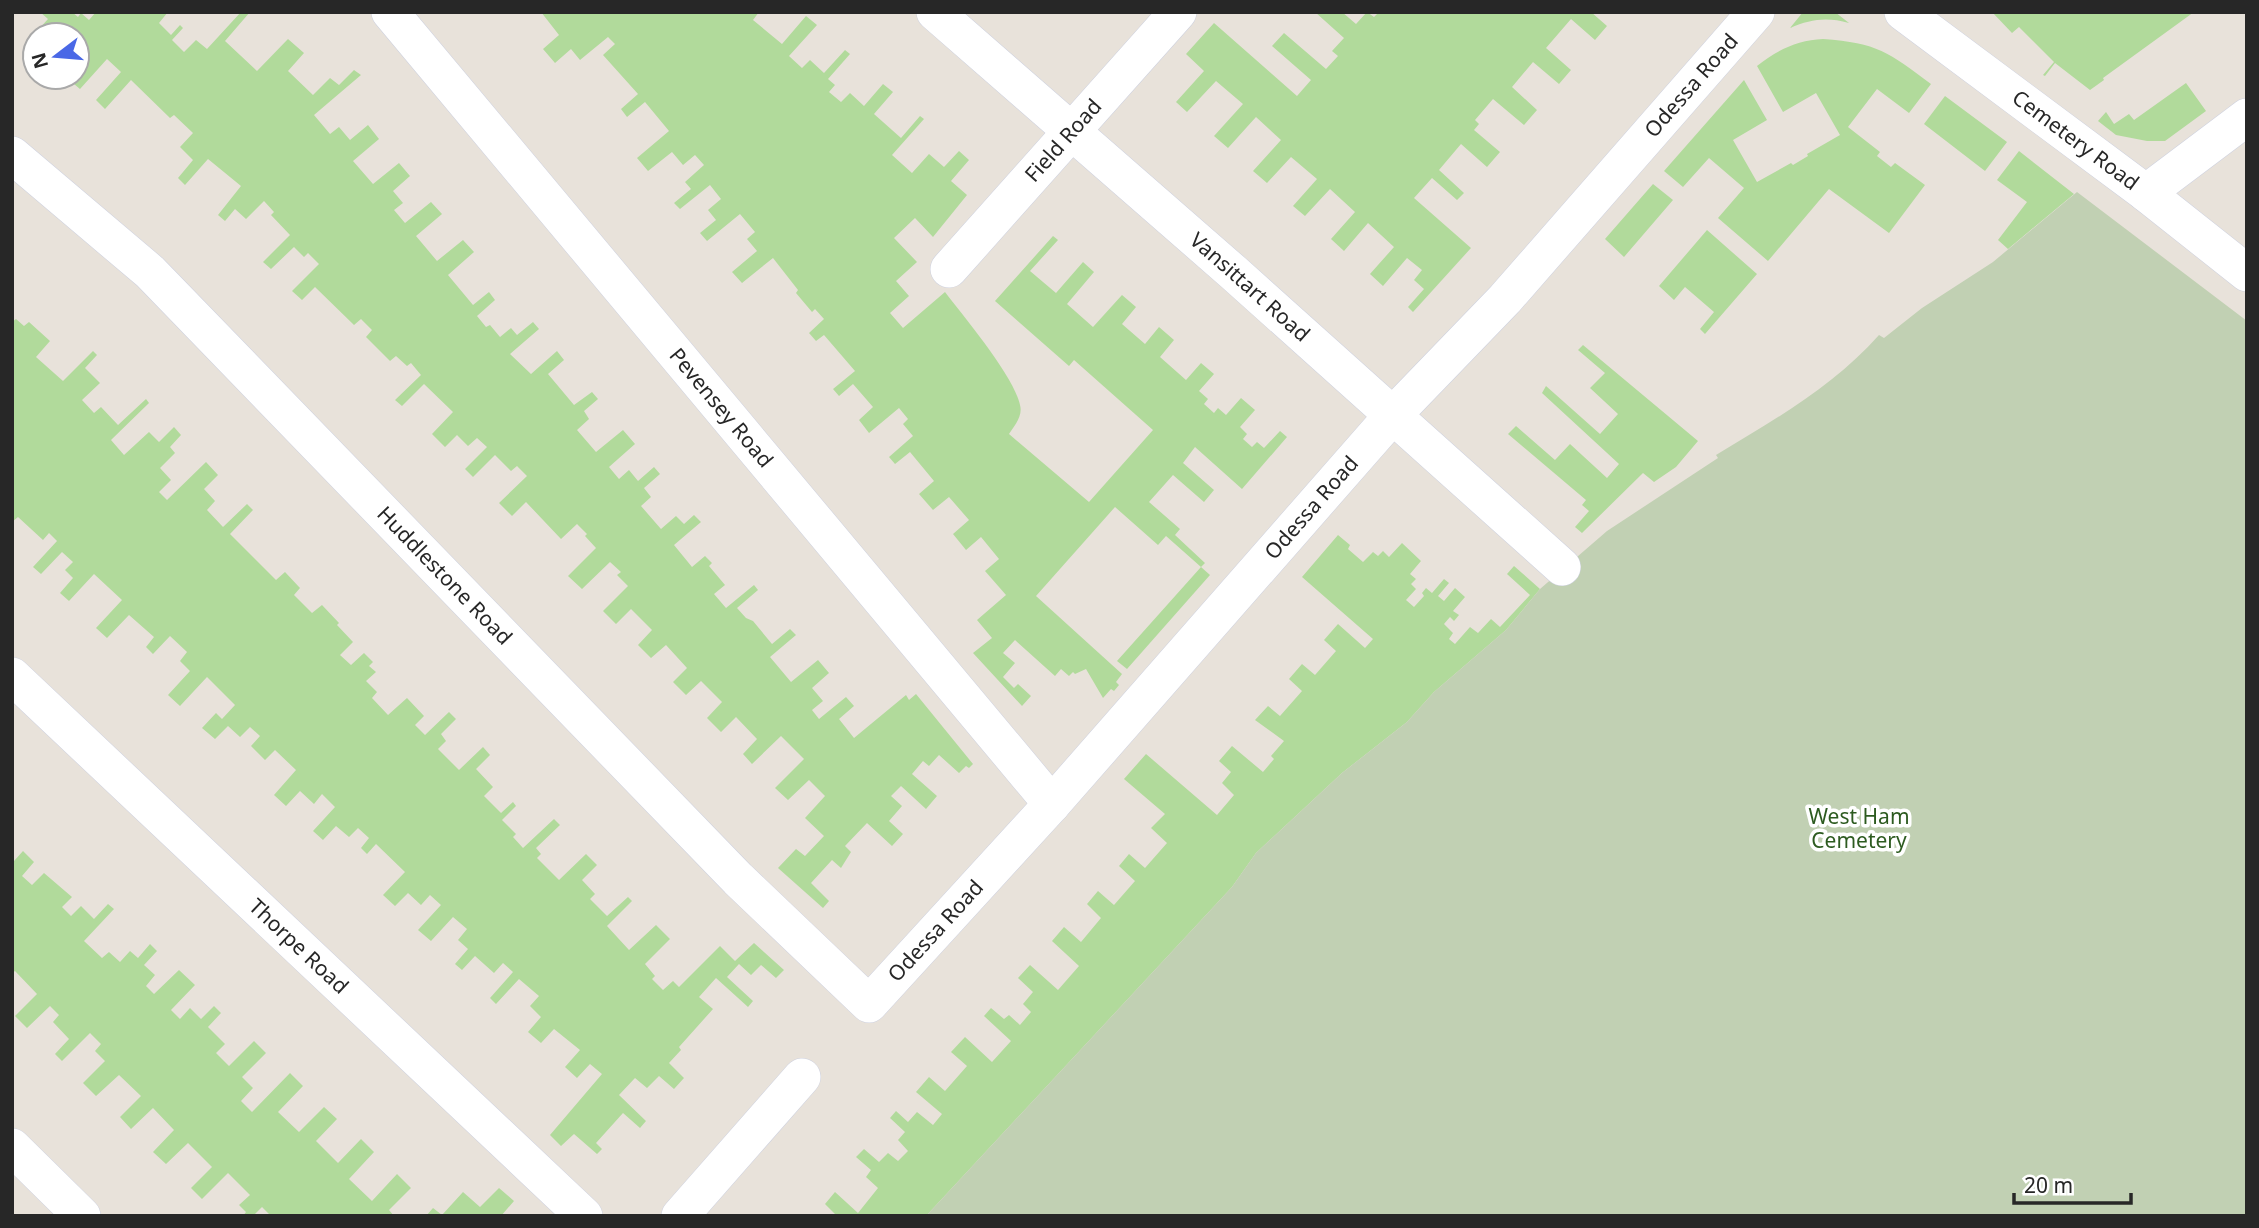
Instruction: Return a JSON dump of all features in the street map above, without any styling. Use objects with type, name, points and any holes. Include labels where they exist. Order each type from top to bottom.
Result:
[{"type":"street","name":"Pevensey Road","points":[[390,12],[1052,804]]},
{"type":"street","name":"Vansittart Road","points":[[935,12],[1562,567]]},
{"type":"street","name":"Field Road","points":[[949,269],[1178,12]]},
{"type":"street","name":"Odessa Road","points":[[869,1003],[1052,804],[1393,415],[1504,299],[1756,12]]},
{"type":"street","name":"Cemetery Road","points":[[1903,12],[2146,193],[2247,273]]},
{"type":"street","points":[[2146,193],[2247,117]]},
{"type":"street","name":"Huddlestone Road","points":[[12,156],[150,272],[738,879],[869,1003]]},
{"type":"street","name":"Thorpe Road","points":[[12,676],[584,1216]]},
{"type":"street","points":[[680,1216],[802,1077]]},
{"type":"street","points":[[12,1147],[82,1216]]},
{"type":"green space","points":[[40,12],[72,12],[78,17],[81,13],[89,20],[96,12],[168,12],[159,23],[171,35],[180,25],[183,28],[172,40],[184,52],[196,40],[207,49],[241,12],[250,12],[225,41],[257,71],[288,39],[304,53],[288,71],[313,95],[330,78],[339,85],[354,70],[361,75],[314,115],[330,134],[339,127],[350,140],[368,125],[379,139],[353,161],[373,184],[399,163],[410,176],[393,191],[403,203],[394,210],[405,223],[431,202],[442,214],[416,236],[437,261],[463,240],[474,252],[448,275],[473,305],[489,292],[495,300],[477,316],[486,327],[490,325],[500,337],[511,328],[517,335],[533,322],[539,329],[510,354],[531,374],[557,351],[564,360],[548,374],[574,405],[592,392],[598,399],[584,411],[589,419],[577,430],[596,452],[623,430],[635,444],[609,467],[619,479],[629,470],[638,481],[654,467],[660,474],[644,488],[651,497],[641,506],[661,529],[676,516],[684,524],[694,515],[701,522],[674,545],[692,567],[705,556],[712,563],[709,566],[725,585],[714,594],[726,608],[754,585],[758,590],[737,608],[753,621],[772,644],[790,629],[796,635],[770,657],[791,682],[818,660],[829,673],[812,688],[823,701],[812,710],[819,719],[846,697],[854,706],[839,719],[854,738],[906,695],[909,700],[916,694],[973,764],[969,768],[966,766],[959,773],[939,755],[929,766],[923,761],[912,774],[937,796],[926,809],[901,786],[891,796],[902,806],[889,821],[903,834],[892,846],[867,823],[845,846],[851,852],[841,868],[832,860],[811,883],[829,901],[823,908],[778,868],[796,849],[805,856],[824,836],[805,818],[825,796],[809,780],[788,800],[775,788],[804,759],[781,736],[752,764],[743,754],[757,739],[736,717],[721,732],[707,718],[722,702],[701,681],[686,695],[673,682],[687,668],[666,645],[651,658],[638,645],[652,630],[631,609],[616,624],[603,611],[628,586],[617,575],[621,572],[610,562],[582,589],[568,576],[596,548],[585,536],[587,534],[577,524],[561,539],[526,502],[512,516],[499,503],[527,476],[517,466],[511,471],[495,455],[473,477],[465,469],[487,447],[477,438],[468,446],[457,435],[445,447],[432,434],[453,412],[424,384],[402,406],[395,400],[421,375],[411,363],[407,366],[396,356],[390,361],[366,337],[372,330],[361,319],[354,325],[315,287],[302,300],[292,291],[319,264],[308,253],[304,257],[294,247],[271,269],[263,262],[290,235],[271,215],[274,212],[264,201],[246,219],[235,209],[225,221],[218,215],[241,186],[208,159],[185,185],[178,178],[193,160],[180,147],[193,133],[174,115],[170,118],[131,80],[105,109],[96,100],[121,72],[107,59],[91,77],[91,21],[46,21],[48,19]]},
{"type":"green space","points":[[541,12],[759,12],[753,20],[782,44],[806,16],[817,25],[789,56],[802,68],[810,60],[824,73],[845,50],[850,54],[828,79],[835,85],[829,92],[841,102],[850,93],[864,106],[883,84],[893,92],[874,114],[901,138],[920,116],[924,119],[892,155],[912,173],[929,154],[944,167],[959,151],[969,160],[951,181],[967,195],[933,237],[915,218],[894,238],[917,262],[896,281],[909,296],[890,313],[903,328],[945,292],[987,347],[1016,393],[1020,413],[1009,434],[1089,502],[1153,430],[1074,360],[1069,366],[995,301],[1053,236],[1058,240],[1030,271],[1056,293],[1083,262],[1094,272],[1067,304],[1093,327],[1122,295],[1136,307],[1122,324],[1145,344],[1159,327],[1174,340],[1160,357],[1186,380],[1201,363],[1214,374],[1199,391],[1208,399],[1204,404],[1214,413],[1218,408],[1226,415],[1241,398],[1255,410],[1240,427],[1247,434],[1243,439],[1252,447],[1257,442],[1264,448],[1280,431],[1287,437],[1242,489],[1195,447],[1183,463],[1214,490],[1204,502],[1173,475],[1149,502],[1180,529],[1175,535],[1205,563],[1201,567],[1166,536],[1158,545],[1115,507],[1036,596],[1122,674],[1114,691],[1111,689],[1103,698],[1086,669],[1075,674],[1073,672],[1069,676],[1061,669],[1055,676],[1015,640],[1003,653],[1015,663],[1003,677],[1014,688],[1018,684],[1031,696],[1022,706],[973,653],[992,638],[977,620],[1006,595],[985,571],[999,559],[981,537],[966,550],[953,534],[969,520],[949,497],[933,510],[919,494],[934,481],[910,452],[895,464],[889,457],[913,436],[903,424],[908,419],[899,408],[869,433],[859,420],[873,407],[853,384],[839,396],[833,389],[855,371],[824,335],[816,341],[809,333],[824,319],[815,309],[812,312],[796,293],[798,290],[773,258],[742,283],[732,272],[757,251],[747,239],[755,232],[740,214],[707,241],[700,233],[716,220],[708,210],[721,199],[710,185],[680,209],[674,203],[691,189],[685,182],[704,165],[695,155],[683,165],[672,152],[648,171],[637,158],[669,131],[645,102],[627,117],[621,109],[638,94],[603,55],[615,44],[608,37],[580,60],[571,49],[555,63],[543,49],[559,35]]},
{"type":"green space","points":[[1315,12],[1342,12],[1356,24],[1367,12],[1374,17],[1379,12],[1591,12],[1607,26],[1595,40],[1571,19],[1546,48],[1571,70],[1559,84],[1533,62],[1512,87],[1537,110],[1524,125],[1493,99],[1475,120],[1479,124],[1474,130],[1500,152],[1487,167],[1461,144],[1439,170],[1464,193],[1457,200],[1432,178],[1414,198],[1471,248],[1413,312],[1408,307],[1424,289],[1414,280],[1422,270],[1407,258],[1383,286],[1370,274],[1394,247],[1368,223],[1344,251],[1331,239],[1355,212],[1330,189],[1305,216],[1293,206],[1317,179],[1291,157],[1267,183],[1253,171],[1281,140],[1256,117],[1228,148],[1214,136],[1243,104],[1216,81],[1187,112],[1176,102],[1204,71],[1186,54],[1214,23],[1297,96],[1311,80],[1272,46],[1284,33],[1326,69],[1338,56],[1332,51],[1344,38]]},
{"type":"green space","points":[[1803,12],[1835,12],[1849,23],[1819,20],[1790,28]]},
{"type":"green space","points":[[1992,12],[2194,12],[2090,90],[2055,63],[2045,76],[2043,75],[2054,62],[2019,27],[2012,33]]},
{"type":"green space","points":[[1823,39],[1857,43],[1882,51],[1931,84],[1909,113],[1877,89],[1848,127],[1880,152],[1877,156],[1891,167],[1895,163],[1925,185],[1889,233],[1829,189],[1768,261],[1718,218],[1744,188],[1709,158],[1683,187],[1664,171],[1744,80],[1767,120],[1733,140],[1757,182],[1791,163],[1793,165],[1840,135],[1816,93],[1783,112],[1757,66],[1788,47]]},
{"type":"green space","points":[[2186,83],[2206,111],[2165,141],[2147,141],[2116,135],[2098,121],[2106,112],[2114,124],[2129,114],[2134,120]]},
{"type":"green space","points":[[1945,96],[2007,142],[1985,171],[1924,124]]},
{"type":"green space","points":[[2019,151],[2074,194],[2008,249],[1998,240],[2027,202],[1997,180]]},
{"type":"green space","points":[[1653,184],[1673,200],[1624,257],[1605,239]]},
{"type":"green space","name":"West Ham Cemetery","points":[[2077,192],[2247,321],[2247,1216],[926,1216],[1232,887],[1256,853],[1342,773],[1407,722],[1434,692],[1506,630],[1540,589],[1607,531],[1718,458],[1716,455],[1823,386],[1879,335],[1884,338],[1922,308],[1993,262]]},
{"type":"green space","points":[[1707,230],[1757,274],[1705,334],[1700,329],[1714,312],[1685,287],[1674,300],[1659,286]]},
{"type":"green space","points":[[16,319],[24,326],[29,322],[50,341],[36,357],[63,381],[93,351],[97,355],[85,368],[100,383],[82,400],[94,413],[101,407],[118,425],[146,399],[149,403],[111,440],[124,455],[149,432],[159,442],[174,427],[181,435],[170,447],[175,453],[160,468],[171,480],[159,492],[167,500],[206,462],[218,475],[204,489],[215,501],[207,510],[223,527],[247,504],[253,510],[230,534],[276,580],[285,572],[300,588],[294,595],[312,613],[322,605],[339,623],[337,625],[353,642],[340,655],[351,665],[364,653],[373,662],[369,666],[376,672],[366,681],[377,692],[372,698],[388,715],[407,698],[424,716],[415,725],[425,735],[449,712],[456,719],[441,734],[446,741],[438,749],[459,770],[483,747],[490,755],[476,769],[493,787],[484,796],[501,813],[513,802],[516,806],[502,820],[516,834],[513,837],[523,848],[554,819],[560,825],[536,848],[541,854],[537,858],[559,880],[586,854],[597,865],[582,880],[595,894],[590,899],[607,916],[628,897],[632,901],[607,926],[629,950],[656,925],[670,939],[645,964],[655,976],[652,979],[663,990],[673,981],[679,987],[720,946],[735,961],[754,943],[784,970],[776,978],[761,965],[751,975],[739,964],[727,977],[753,1001],[748,1007],[716,978],[699,997],[713,1009],[679,1047],[681,1050],[669,1063],[684,1078],[674,1089],[659,1076],[647,1088],[635,1078],[619,1095],[646,1121],[640,1128],[623,1113],[596,1143],[602,1149],[597,1154],[574,1134],[561,1146],[550,1135],[602,1074],[590,1064],[577,1078],[565,1067],[580,1050],[554,1029],[541,1043],[528,1032],[541,1017],[530,1006],[539,996],[519,979],[496,1004],[490,998],[513,972],[503,963],[494,973],[475,956],[462,970],[455,964],[468,949],[458,940],[467,929],[453,917],[431,941],[418,930],[441,905],[430,895],[421,905],[408,893],[395,906],[383,895],[405,872],[376,844],[367,854],[361,848],[369,838],[358,828],[349,837],[336,826],[323,840],[313,831],[335,807],[322,794],[314,804],[300,791],[286,806],[274,795],[296,770],[275,750],[265,760],[251,746],[260,736],[250,727],[240,737],[228,726],[215,739],[202,728],[216,713],[222,719],[235,705],[207,677],[180,706],[168,695],[190,671],[180,661],[187,652],[170,636],[153,654],[146,647],[154,637],[129,615],[107,638],[96,628],[122,600],[94,574],[69,601],[60,593],[73,578],[65,570],[73,562],[62,552],[41,574],[33,567],[57,541],[49,533],[43,540],[18,517],[12,522],[12,322]]},
{"type":"green space","points":[[1583,345],[1698,441],[1676,467],[1654,482],[1643,473],[1582,533],[1575,527],[1589,511],[1582,505],[1586,500],[1508,434],[1516,426],[1555,460],[1570,444],[1607,478],[1619,464],[1542,393],[1546,386],[1600,434],[1618,414],[1590,388],[1605,373],[1578,350]]},
{"type":"green space","points":[[1338,535],[1350,545],[1348,549],[1363,562],[1373,552],[1378,556],[1383,551],[1389,557],[1402,543],[1421,561],[1410,574],[1416,579],[1411,584],[1416,589],[1406,600],[1414,607],[1424,596],[1422,593],[1426,588],[1432,593],[1444,579],[1449,583],[1438,596],[1444,601],[1455,588],[1465,597],[1453,611],[1459,615],[1454,621],[1450,617],[1444,624],[1453,633],[1449,639],[1455,644],[1470,627],[1478,633],[1491,619],[1500,627],[1530,595],[1507,574],[1514,566],[1540,589],[1506,630],[1434,692],[1407,722],[1342,773],[1256,853],[1232,887],[926,1216],[837,1216],[825,1204],[835,1192],[858,1213],[878,1188],[866,1177],[871,1170],[856,1157],[864,1149],[879,1162],[888,1153],[898,1161],[908,1151],[898,1140],[905,1132],[890,1118],[896,1111],[908,1122],[917,1112],[933,1125],[942,1114],[916,1092],[929,1077],[945,1091],[967,1066],[951,1052],[965,1037],[992,1062],[1011,1041],[984,1016],[991,1008],[1004,1019],[1009,1015],[1020,1025],[1031,1012],[1023,1004],[1033,992],[1018,978],[1030,965],[1058,990],[1079,966],[1052,941],[1064,927],[1081,942],[1101,918],[1087,904],[1098,891],[1114,905],[1135,881],[1119,866],[1129,854],[1145,868],[1167,843],[1151,828],[1165,814],[1124,779],[1146,754],[1217,815],[1234,795],[1222,783],[1231,772],[1219,761],[1232,746],[1263,772],[1274,759],[1271,756],[1284,741],[1255,720],[1268,706],[1280,716],[1302,691],[1289,679],[1302,664],[1315,675],[1336,651],[1324,640],[1338,624],[1365,648],[1373,639],[1302,577]]},
{"type":"green space","points":[[1201,567],[1210,575],[1127,669],[1117,661]]},
{"type":"green space","points":[[23,851],[34,862],[22,876],[32,885],[44,873],[72,897],[62,907],[71,916],[81,906],[94,919],[108,904],[114,909],[84,941],[102,958],[109,952],[120,962],[130,951],[138,958],[150,944],[157,951],[144,965],[155,975],[146,986],[154,994],[179,970],[195,985],[171,1010],[180,1019],[190,1008],[201,1019],[214,1006],[221,1013],[208,1027],[225,1044],[216,1053],[229,1066],[254,1041],[266,1053],[242,1077],[253,1088],[241,1101],[252,1112],[290,1073],[303,1086],[278,1112],[299,1132],[324,1107],[337,1119],[316,1141],[338,1163],[361,1139],[374,1152],[349,1179],[372,1201],[397,1174],[411,1188],[389,1210],[394,1216],[271,1216],[262,1207],[253,1216],[243,1216],[246,1212],[239,1205],[250,1195],[228,1173],[202,1199],[191,1188],[212,1167],[188,1143],[166,1164],[153,1152],[174,1130],[153,1108],[131,1129],[120,1117],[141,1096],[119,1075],[96,1096],[83,1083],[105,1061],[95,1051],[101,1044],[90,1033],[62,1061],[55,1054],[69,1039],[53,1022],[59,1015],[50,1006],[27,1028],[15,1016],[37,994],[15,971],[12,973],[12,859],[14,861]]},
{"type":"green space","points":[[499,1188],[514,1201],[501,1216],[426,1216],[433,1208],[442,1215],[463,1192],[480,1207]]}]
